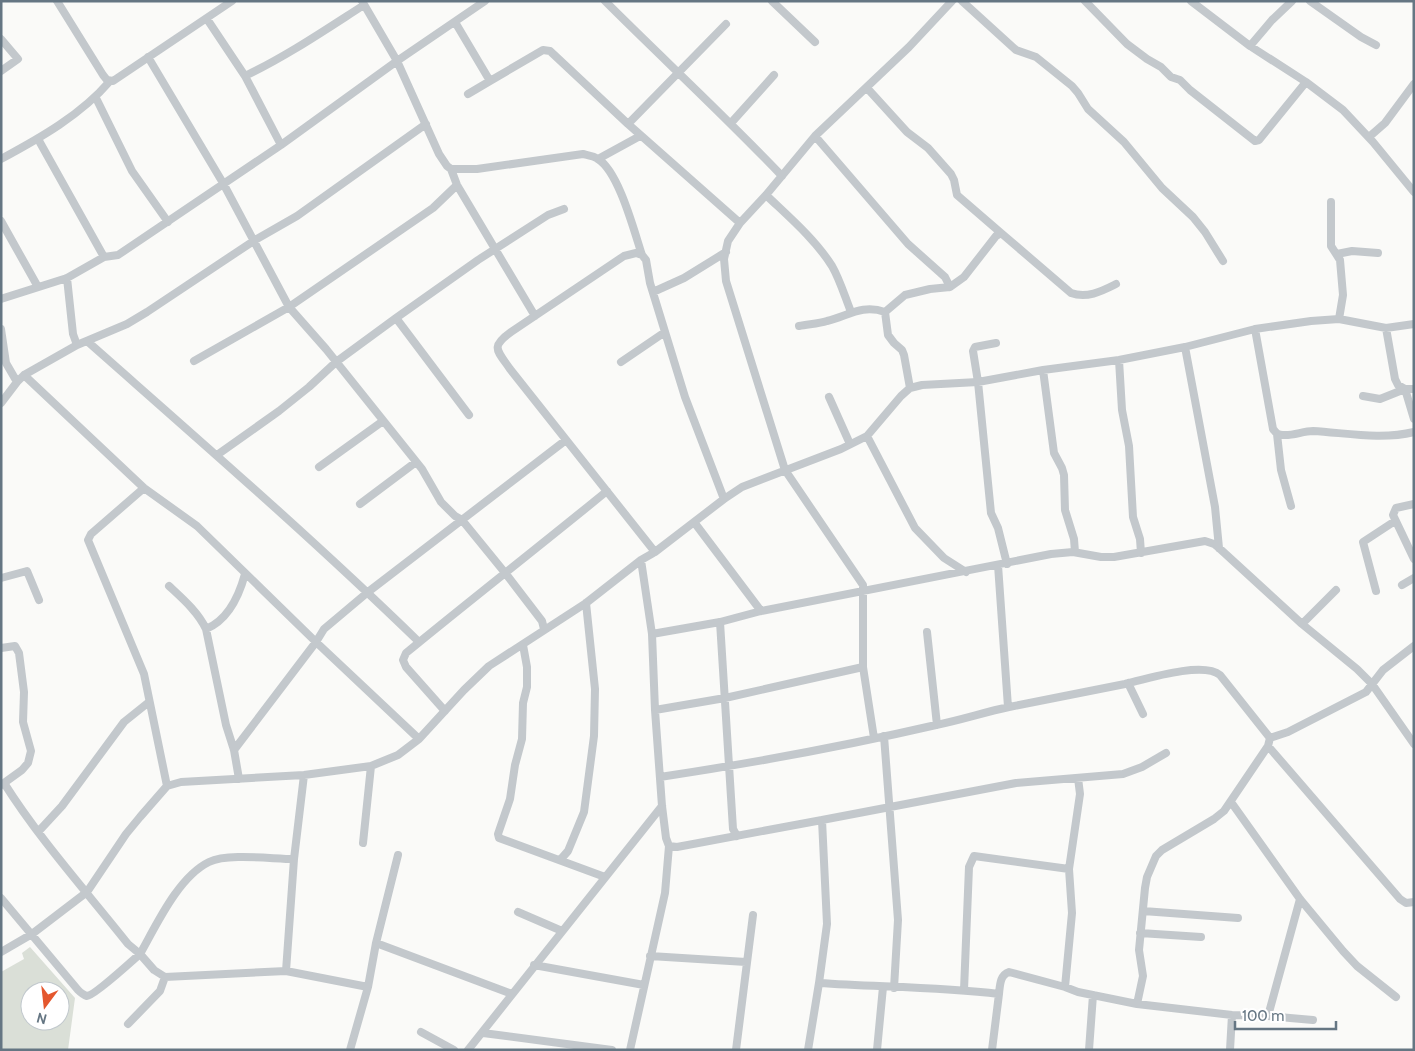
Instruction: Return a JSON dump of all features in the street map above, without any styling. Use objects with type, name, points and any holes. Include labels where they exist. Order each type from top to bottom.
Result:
[{"type":"street","points":[[58,1],[103,75],[110,81]]},
{"type":"street","points":[[1,158],[38,139],[96,98],[110,81],[116,80],[232,1]]},
{"type":"street","points":[[1,299],[67,278],[104,257],[118,255],[281,145],[397,61],[485,1]]},
{"type":"street","points":[[605,1],[678,74],[731,123],[782,176]]},
{"type":"street","points":[[772,1],[815,42]]},
{"type":"street","points":[[874,738],[863,667],[863,585],[785,470],[726,281],[724,259],[728,241],[740,223],[815,136],[909,48],[952,1]]},
{"type":"street","points":[[962,1],[1016,50],[1036,57],[1072,86],[1088,109],[1124,142],[1162,188],[1193,217],[1223,261]]},
{"type":"street","points":[[1085,1],[1127,44],[1161,67],[1171,77],[1180,80],[1190,90],[1255,140],[1260,140],[1306,82]]},
{"type":"street","points":[[1191,1],[1250,46],[1306,82],[1343,110],[1369,137],[1414,192]]},
{"type":"street","points":[[1250,46],[1272,20],[1292,1]]},
{"type":"street","points":[[1310,1],[1361,37],[1376,45]]},
{"type":"street","points":[[246,76],[285,56],[363,3],[397,61],[439,154],[451,168],[457,185],[535,316]]},
{"type":"street","points":[[207,19],[246,76],[281,145]]},
{"type":"street","points":[[455,22],[490,81]]},
{"type":"street","points":[[628,124],[726,24]]},
{"type":"street","points":[[1,39],[18,59],[1,71]]},
{"type":"street","points":[[468,94],[546,50],[550,51],[640,136],[740,223]]},
{"type":"street","points":[[148,57],[223,183],[290,307],[422,469],[441,502],[455,516],[462,520],[506,574],[542,621],[544,629]]},
{"type":"street","points":[[731,123],[774,75]]},
{"type":"street","points":[[1369,137],[1385,123],[1414,84]]},
{"type":"street","points":[[867,88],[907,132],[928,148],[951,174],[957,195],[1070,292],[1076,295],[1088,295],[1100,292],[1116,284]]},
{"type":"street","points":[[96,98],[135,176],[168,222]]},
{"type":"street","points":[[1,402],[24,375],[77,345],[127,324],[255,240],[297,216],[426,124]]},
{"type":"street","points":[[598,159],[640,136]]},
{"type":"street","points":[[815,136],[908,244],[945,277],[950,287]]},
{"type":"street","points":[[38,139],[104,257]]},
{"type":"street","points":[[451,168],[477,169],[583,154],[598,159],[607,168],[621,193],[642,255],[646,260],[650,283],[685,397],[724,499]]},
{"type":"street","points":[[194,361],[290,307],[433,208],[457,185]]},
{"type":"street","points":[[766,195],[803,231],[823,254],[832,267],[851,312]]},
{"type":"street","points":[[1331,202],[1331,246],[1340,260],[1343,295],[1339,320]]},
{"type":"street","points":[[217,455],[280,411],[336,362],[396,318],[496,249],[548,216],[564,209]]},
{"type":"street","points":[[1,221],[38,286]]},
{"type":"street","points":[[885,312],[905,295],[930,289],[950,287],[964,276],[996,236],[1001,233]]},
{"type":"street","points":[[1337,254],[1352,251],[1378,254]]},
{"type":"street","points":[[653,292],[679,280],[726,252]]},
{"type":"street","points":[[642,255],[624,256],[501,339],[497,344],[498,351],[655,552]]},
{"type":"street","points":[[67,278],[72,328],[77,345]]},
{"type":"street","points":[[799,326],[824,322],[851,312],[872,308],[885,312]]},
{"type":"street","points":[[885,312],[888,335],[902,350],[910,388]]},
{"type":"street","points":[[396,318],[469,415]]},
{"type":"street","points":[[1,952],[32,934],[87,892],[126,834],[167,786],[181,782],[304,775],[371,766],[398,755],[419,739],[489,666],[586,603],[641,560],[655,552],[742,487],[867,436],[910,388],[922,385],[978,382],[1043,370],[1119,360],[1185,347],[1255,328],[1312,321],[1339,320],[1386,328],[1414,324]]},
{"type":"street","points":[[1255,328],[1274,429],[1277,434],[1281,470],[1291,506]]},
{"type":"street","points":[[1386,328],[1395,379],[1398,385],[1405,389],[1414,419]]},
{"type":"street","points":[[1,329],[6,363],[17,382]]},
{"type":"street","points":[[622,362],[665,332]]},
{"type":"street","points":[[87,341],[217,455],[368,592],[419,642]]},
{"type":"street","points":[[996,342],[973,349],[991,512],[998,528],[1003,564],[1008,707]]},
{"type":"street","points":[[1185,347],[1215,507],[1220,548]]},
{"type":"street","points":[[1119,360],[1122,410],[1129,446],[1133,516],[1140,539],[1141,553]]},
{"type":"street","points":[[1043,370],[1054,453],[1064,475],[1065,510],[1074,540],[1074,552]]},
{"type":"street","points":[[24,375],[144,488],[197,526],[419,739]]},
{"type":"street","points":[[1363,396],[1380,399],[1405,389],[1414,388]]},
{"type":"street","points":[[828,397],[850,444]]},
{"type":"street","points":[[319,467],[383,421]]},
{"type":"street","points":[[1277,434],[1286,435],[1311,431],[1389,436],[1414,432]]},
{"type":"street","points":[[867,436],[915,528],[944,558],[966,572]]},
{"type":"street","points":[[234,750],[324,629],[368,592],[566,440]]},
{"type":"street","points":[[360,504],[416,462]]},
{"type":"street","points":[[144,488],[91,534],[88,540],[89,547],[106,581],[144,674],[167,786]]},
{"type":"street","points":[[445,711],[406,667],[404,660],[406,653],[483,590],[506,574],[607,490]]},
{"type":"street","points":[[1414,504],[1396,508],[1393,515],[1414,559]]},
{"type":"street","points":[[1376,591],[1363,542],[1395,521]]},
{"type":"street","points":[[694,522],[761,611]]},
{"type":"street","points":[[652,634],[720,622],[761,611],[1051,554],[1074,552],[1107,558],[1204,541],[1220,548],[1302,624],[1358,669],[1372,684],[1414,744]]},
{"type":"street","points":[[630,1050],[665,893],[669,846],[666,838],[662,806],[652,634],[641,560]]},
{"type":"street","points":[[1,578],[27,571],[39,600]]},
{"type":"street","points":[[206,629],[222,620],[232,607],[242,586],[245,574]]},
{"type":"street","points":[[1402,585],[1414,578]]},
{"type":"street","points":[[169,586],[193,609],[202,620],[206,629],[226,725],[240,779]]},
{"type":"street","points":[[1302,624],[1336,590]]},
{"type":"street","points":[[561,859],[568,851],[584,812],[594,736],[595,689],[586,603]]},
{"type":"street","points":[[720,622],[732,829],[737,836]]},
{"type":"street","points":[[927,632],[937,725]]},
{"type":"street","points":[[523,644],[527,668],[523,703],[522,739],[515,765],[510,799],[498,834],[499,838],[561,859],[605,877]]},
{"type":"street","points":[[1,648],[15,646],[19,653],[24,692],[23,722],[31,751],[28,762],[22,770],[2,784],[128,944],[154,970],[165,977],[286,971],[368,987]]},
{"type":"street","points":[[1137,1004],[1143,976],[1139,950],[1147,876],[1156,856],[1162,850],[1214,820],[1231,802],[1269,742],[1366,692],[1383,670],[1414,646]]},
{"type":"street","points":[[655,710],[725,698],[863,667]]},
{"type":"street","points":[[660,777],[729,767],[937,725],[1008,707],[1194,670],[1208,669],[1220,675],[1269,742],[1400,899],[1406,903],[1414,902]]},
{"type":"street","points":[[1128,683],[1143,714]]},
{"type":"street","points":[[38,832],[62,806],[124,722],[149,702]]},
{"type":"street","points":[[884,736],[898,920],[894,988]]},
{"type":"street","points":[[669,846],[677,847],[737,836],[1016,782],[1123,774],[1142,767],[1166,753]]},
{"type":"street","points":[[363,843],[371,766]]},
{"type":"street","points":[[286,971],[294,860],[304,775]]},
{"type":"street","points":[[1066,987],[1072,914],[1069,869],[1080,794],[1078,778]]},
{"type":"street","points":[[1231,802],[1300,899],[1357,966],[1396,996]]},
{"type":"street","points":[[468,1050],[662,806]]},
{"type":"street","points":[[808,1050],[827,924],[822,820]]},
{"type":"street","points":[[350,1050],[368,987],[376,943],[398,855]]},
{"type":"street","points":[[964,990],[969,867],[974,856],[1069,869]]},
{"type":"street","points":[[1,898],[78,990],[86,996],[90,996],[140,954],[165,908],[185,882],[210,862],[230,858],[294,860]]},
{"type":"street","points":[[1268,1016],[1300,899]]},
{"type":"street","points":[[1143,911],[1238,918]]},
{"type":"street","points":[[518,912],[562,931]]},
{"type":"street","points":[[736,1050],[753,916]]},
{"type":"street","points":[[1140,933],[1201,936]]},
{"type":"street","points":[[376,943],[512,994]]},
{"type":"street","points":[[650,956],[746,962]]},
{"type":"street","points":[[534,965],[644,985]]},
{"type":"street","points":[[992,1050],[1001,978],[1009,972],[1078,992],[1137,1004],[1232,1015],[1313,1020]]},
{"type":"street","points":[[128,1024],[160,991],[165,977]]},
{"type":"street","points":[[819,983],[964,990],[999,994]]},
{"type":"street","points":[[877,1050],[883,987]]},
{"type":"street","points":[[1089,1050],[1094,995]]},
{"type":"street","points":[[1230,1050],[1232,1015]]},
{"type":"street","points":[[422,1032],[454,1050]]},
{"type":"street","points":[[483,1033],[612,1050]]},
{"type":"shaded area","points":[[30,947],[60,981],[20,981],[20,1031],[70,1031],[70,992],[75,998],[68,1050],[1,1049],[1,972],[24,959],[22,953]]}]
